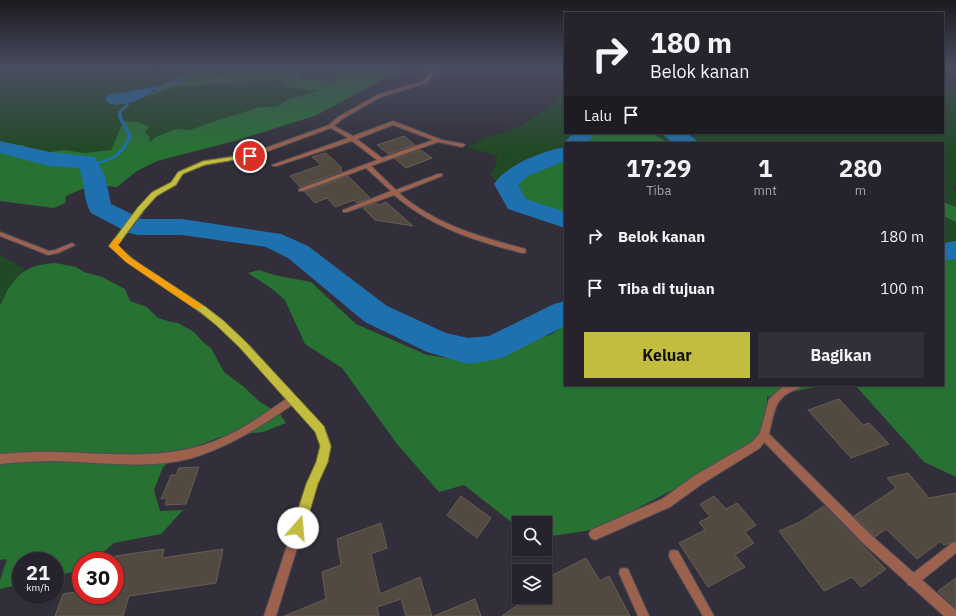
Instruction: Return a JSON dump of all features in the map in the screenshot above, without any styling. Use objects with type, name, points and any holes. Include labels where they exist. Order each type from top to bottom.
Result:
[{"type":"street","points":[[270,616],[312,484],[322,462],[326,446],[320,429],[242,344],[220,323],[128,260],[113,246],[154,194],[174,184],[180,173],[203,163],[250,156],[331,126],[340,118],[380,96]]},
{"type":"street","points":[[275,165],[366,134],[393,123],[438,140],[462,145]]},
{"type":"street","points":[[331,126],[352,138],[382,161]]},
{"type":"street","points":[[301,190],[438,140]]},
{"type":"street","points":[[367,166],[427,216],[483,240],[522,252]]},
{"type":"street","points":[[345,211],[440,175]]},
{"type":"street","points":[[595,534],[666,503],[698,480],[756,445],[764,435],[772,402],[788,388],[794,386]]},
{"type":"street","points":[[0,459],[24,456],[147,459],[194,452],[217,445],[244,432],[292,400]]},
{"type":"street","points":[[764,435],[868,540],[953,616]]},
{"type":"lane","points":[[0,234],[48,253],[56,252],[72,246]]},
{"type":"lane","points":[[912,580],[956,547]]},
{"type":"lane","points":[[674,555],[709,616]]},
{"type":"lane","points":[[624,573],[644,616]]},
{"type":"green space","points":[[0,96],[113,96],[128,104],[143,96],[302,96],[288,99],[277,107],[260,107],[190,130],[175,129],[156,137],[149,142],[145,133],[149,128],[119,128],[116,141],[111,150],[85,153],[64,150],[50,152],[29,150],[23,145],[12,145],[0,141]]},
{"type":"green space","points":[[302,96],[353,96],[317,115],[238,140],[157,161],[137,171],[117,187],[105,186],[105,179],[66,196],[65,203],[54,208],[0,201],[0,141],[12,145],[23,145],[29,150],[50,152],[64,150],[85,153],[111,150],[124,121],[138,122],[149,127],[145,133],[150,137],[149,142],[156,137],[175,129],[190,130],[260,107],[277,107],[288,99]]},
{"type":"green space","points":[[561,96],[564,96],[564,134],[596,134],[590,137],[586,142],[564,142],[564,158],[519,178],[514,187],[496,181],[490,174],[496,165],[497,156],[467,147],[487,137],[518,128],[552,105]]},
{"type":"green space","points":[[944,96],[956,96],[956,186],[951,187],[956,193],[956,207],[944,202],[944,142],[667,142],[653,134],[944,134]]},
{"type":"green space","points":[[596,134],[653,134],[667,142],[586,142],[590,137]]},
{"type":"green space","points":[[564,158],[564,215],[521,200],[514,187],[519,178]]},
{"type":"green space","points":[[944,202],[956,207],[956,222],[944,216]]},
{"type":"green space","points":[[944,216],[956,222],[956,243],[944,244]]},
{"type":"green space","points":[[956,243],[956,477],[924,462],[856,386],[944,386],[944,244]]},
{"type":"green space","points":[[0,255],[25,269],[9,289],[0,305]]},
{"type":"green space","points":[[55,263],[76,267],[84,272],[102,277],[125,289],[130,301],[147,307],[158,318],[178,323],[194,332],[211,348],[224,372],[244,387],[260,402],[280,414],[286,423],[263,432],[221,437],[183,451],[163,467],[154,490],[160,511],[183,510],[161,534],[114,543],[104,552],[72,552],[72,572],[64,574],[64,552],[12,552],[12,586],[0,589],[0,580],[7,559],[0,560],[0,305],[6,292],[18,276],[28,269],[40,265]]},
{"type":"green space","points":[[259,270],[274,275],[311,282],[356,324],[427,355],[476,362],[552,334],[564,326],[564,386],[820,386],[767,397],[768,425],[747,451],[598,529],[552,536],[552,516],[512,516],[512,523],[464,485],[439,492],[397,444],[342,368],[305,344],[285,300],[271,288],[248,273]]},
{"type":"water","points":[[146,96],[136,101],[121,104],[108,103],[105,97]]},
{"type":"building","points":[[404,136],[415,145],[388,154],[377,145]]},
{"type":"building","points":[[421,150],[432,158],[406,168],[395,159]]},
{"type":"building","points":[[326,153],[342,168],[340,169],[342,171],[300,187],[290,176],[321,165],[312,157]]},
{"type":"building","points":[[348,176],[370,198],[357,203],[354,200],[335,207],[327,198],[315,203],[305,192]]},
{"type":"building","points":[[386,202],[413,226],[375,220],[363,208],[376,203],[379,205]]},
{"type":"building","points":[[839,399],[863,425],[869,423],[889,444],[851,458],[808,410]]},
{"type":"building","points":[[199,467],[186,504],[165,505],[167,498],[161,499],[171,475],[176,475],[179,468]]},
{"type":"building","points":[[908,473],[929,498],[956,493],[956,541],[944,545],[941,541],[917,559],[886,529],[875,537],[854,516],[896,488],[887,478]]},
{"type":"building","points":[[461,496],[491,518],[477,538],[447,515]]},
{"type":"building","points":[[714,496],[726,509],[737,503],[756,525],[745,532],[754,543],[735,555],[745,567],[708,587],[679,543],[705,530],[699,522],[710,517],[700,504]]},
{"type":"building","points":[[824,506],[886,569],[861,587],[852,577],[824,591],[779,531],[800,522]]},
{"type":"building","points":[[381,523],[387,548],[371,554],[380,594],[420,577],[432,616],[406,616],[401,599],[377,607],[379,616],[284,616],[326,599],[322,572],[341,565],[337,539]]},
{"type":"building","points":[[164,549],[162,558],[223,549],[216,583],[129,596],[123,616],[55,616],[59,604],[64,604],[64,594],[72,592],[72,604],[124,604],[124,555]]},
{"type":"building","points":[[586,558],[600,581],[609,576],[630,616],[502,616],[519,604],[552,604],[552,575]]},
{"type":"building","points":[[956,578],[956,608],[938,591]]},
{"type":"building","points":[[475,599],[481,616],[434,616]]},
{"type":"waterway","points":[[89,166],[109,160],[123,150],[130,136],[120,117],[120,112],[128,104]]},
{"type":"waterway","points":[[575,142],[585,134]]},
{"type":"waterway","points":[[674,134],[686,142]]},
{"type":"waterway","points":[[0,147],[49,159],[87,162],[94,176],[100,208],[138,227],[182,227],[272,240],[298,252],[376,314],[438,343],[468,351],[493,348],[532,330],[564,313]]},
{"type":"waterway","points":[[564,153],[520,171],[506,184],[517,204],[564,220]]},
{"type":"waterway","points":[[944,252],[956,250]]},
{"type":"slow traffic","points":[[118,240],[113,246],[128,260],[197,306]]},
{"type":"route","points":[[250,156],[203,163],[180,173],[174,184],[154,194],[113,246],[128,260],[220,323],[242,344],[320,429],[326,446],[322,462],[312,484],[298,528]]}]
